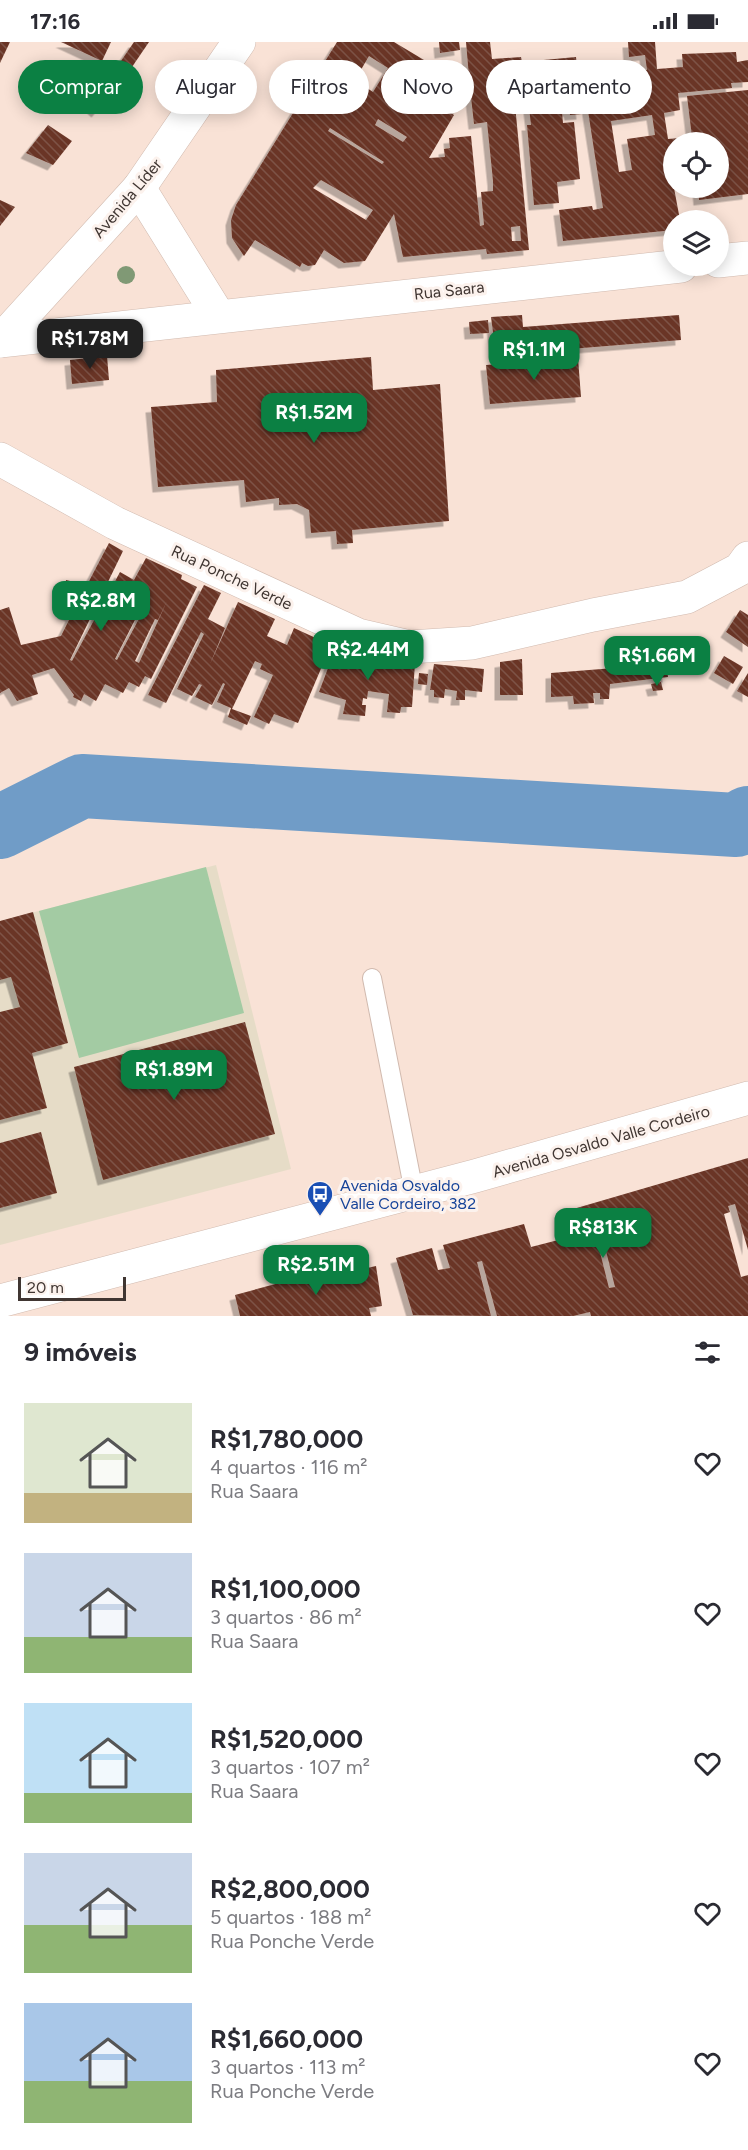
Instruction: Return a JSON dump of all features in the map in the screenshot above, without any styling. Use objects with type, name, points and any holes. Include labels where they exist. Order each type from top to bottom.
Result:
[{"type":"street","name":"Avenida Líder","points":[[0,341],[139,188],[239,42]]},
{"type":"street","points":[[139,188],[218,315]]},
{"type":"street","points":[[729,260],[748,258]]},
{"type":"street","name":"Rua Saara","points":[[0,341],[218,315],[663,268]]},
{"type":"street","name":"Rua Ponche Verde","points":[[0,459],[115,523],[337,626],[358,635],[410,647],[472,643],[592,615],[687,597],[740,569],[748,558]]},
{"type":"street","name":"Avenida Osvaldo Valle Cordeiro","points":[[0,1301],[414,1192],[705,1113],[748,1098]]},
{"type":"lane","points":[[372,978],[414,1192]]},
{"type":"shaded area","points":[[216,865],[291,1169],[0,1245],[0,921]]},
{"type":"green space","points":[[206,867],[244,1013],[79,1058],[39,911]]},
{"type":"building","points":[[0,42],[10,42],[0,63]]},
{"type":"building","points":[[61,42],[111,42],[102,60]]},
{"type":"building","points":[[134,42],[149,42],[137,60],[122,60]]},
{"type":"building","points":[[337,42],[394,42],[424,60],[381,60],[381,64],[369,56],[367,60],[326,60]]},
{"type":"building","points":[[439,42],[459,42],[460,50],[440,53]]},
{"type":"building","points":[[466,42],[490,42],[492,59],[521,57],[522,60],[486,60],[486,114],[516,114],[529,250],[487,254],[486,249],[403,257],[394,214],[365,261],[344,263],[324,250],[315,265],[308,266],[302,263],[300,267],[255,240],[244,256],[232,238],[231,220],[236,205],[292,114],[369,114],[369,89],[373,92],[381,79],[381,114],[454,115],[429,158],[445,157],[444,149],[450,148],[449,138],[471,136],[480,226],[484,225],[481,192],[493,191],[493,181],[487,122],[474,124],[474,60],[468,60]],"holes":[[[378,119],[407,137],[403,142],[375,125]],[[330,128],[384,162],[382,164],[328,131]],[[321,180],[373,210],[366,220],[313,188]],[[520,226],[521,241],[512,241],[511,227]]]},
{"type":"building","points":[[628,42],[655,42],[657,69],[683,67],[682,54],[736,52],[737,62],[748,60],[748,82],[731,83],[732,88],[678,93],[680,110],[664,113],[667,132],[663,132],[663,198],[676,198],[678,210],[663,210],[663,231],[563,241],[559,210],[592,206],[593,210],[603,208],[588,114],[652,114],[652,60],[646,60],[645,55],[629,57]],"holes":[[[652,115],[655,135],[627,139],[632,170],[619,172],[611,121]]]},
{"type":"building","points":[[576,57],[576,60],[544,60]]},
{"type":"building","points":[[748,90],[748,194],[729,196],[729,132],[691,132],[687,96]]},
{"type":"building","points":[[530,114],[562,114],[563,123],[574,122],[580,179],[557,182],[559,203],[534,205],[527,125],[531,125]]},
{"type":"building","points":[[48,125],[72,141],[53,165],[26,153]]},
{"type":"building","points":[[0,200],[15,207],[0,226]]},
{"type":"building","points":[[522,315],[523,327],[679,315],[681,340],[496,355],[491,317]]},
{"type":"building","points":[[488,320],[489,333],[470,334],[469,322]]},
{"type":"building","points":[[107,356],[109,380],[72,384],[70,360]]},
{"type":"building","points":[[371,357],[373,390],[440,384],[449,521],[352,530],[353,543],[337,544],[336,531],[311,533],[309,510],[297,504],[279,505],[279,498],[246,502],[244,480],[158,487],[151,407],[217,402],[216,370]]},
{"type":"building","points":[[578,358],[581,397],[490,404],[486,365]]},
{"type":"building","points":[[109,543],[123,551],[70,660],[72,661],[120,572],[134,580],[146,558],[182,575],[181,579],[197,587],[151,679],[145,676],[139,687],[129,682],[123,693],[105,684],[96,701],[84,694],[81,701],[73,697],[74,695],[54,668],[32,675],[38,694],[17,701],[9,688],[0,693],[0,610],[9,607],[21,645],[61,636],[71,616],[63,613],[66,580],[87,585]],"holes":[[[129,589],[133,592],[125,607],[121,605]],[[167,601],[139,663],[135,661],[155,619],[158,620]],[[138,614],[141,615],[117,660],[115,659]]]},
{"type":"building","points":[[204,585],[221,593],[208,619],[225,628],[210,664],[238,602],[275,619],[267,636],[287,645],[294,628],[331,645],[298,723],[274,714],[269,724],[254,717],[273,675],[260,669],[262,664],[255,661],[232,709],[251,716],[247,725],[228,717],[231,708],[217,702],[225,684],[223,683],[212,705],[195,697],[202,685],[199,684],[192,696],[177,689],[204,634],[201,632],[166,703],[148,695]]},
{"type":"building","points":[[740,610],[748,615],[748,647],[726,632]]},
{"type":"building","points":[[336,647],[353,655],[354,650],[373,654],[372,659],[415,663],[412,707],[401,707],[400,713],[387,712],[389,694],[368,691],[367,699],[363,698],[362,705],[366,705],[365,716],[343,714],[346,700],[319,692]]},
{"type":"building","points":[[665,654],[668,677],[610,684],[609,699],[600,699],[600,693],[593,693],[594,703],[574,704],[573,696],[551,697],[551,673],[627,667],[626,659]]},
{"type":"building","points":[[724,656],[743,667],[733,684],[714,673]]},
{"type":"building","points":[[522,659],[523,695],[500,695],[500,662]]},
{"type":"building","points":[[434,664],[484,669],[482,692],[465,690],[465,700],[456,700],[457,691],[445,689],[444,698],[434,697],[434,690],[430,690]]},
{"type":"building","points":[[419,673],[428,674],[427,685],[418,684]]},
{"type":"building","points":[[748,673],[748,697],[737,691]]},
{"type":"building","points":[[661,682],[663,690],[653,691],[651,684]]},
{"type":"building","points":[[33,912],[68,1043],[32,1053],[47,1108],[0,1120],[0,1012],[20,1007],[11,977],[0,980],[0,921]]},
{"type":"building","points":[[245,1022],[275,1134],[103,1180],[74,1067]]},
{"type":"building","points":[[41,1132],[57,1193],[0,1208],[0,1143]]},
{"type":"building","points":[[748,1158],[748,1250],[735,1204],[728,1206],[730,1212],[724,1214],[741,1277],[748,1275],[748,1316],[591,1316],[590,1312],[573,1316],[497,1316],[482,1261],[477,1262],[491,1316],[413,1315],[396,1258],[432,1248],[438,1270],[450,1268],[443,1245],[524,1224],[531,1247],[570,1237],[563,1212]],"holes":[[[605,1247],[615,1287],[609,1288],[599,1248]]]},
{"type":"building","points":[[376,1266],[382,1306],[369,1308],[371,1316],[240,1316],[235,1295],[316,1273],[318,1279]]},
{"type":"waterway","points":[[0,827],[82,786],[736,825],[748,818]]},
{"type":"place","name":"Avenida Osvaldo Valle Cordeiro, 382","points":[[320,1217]]}]
